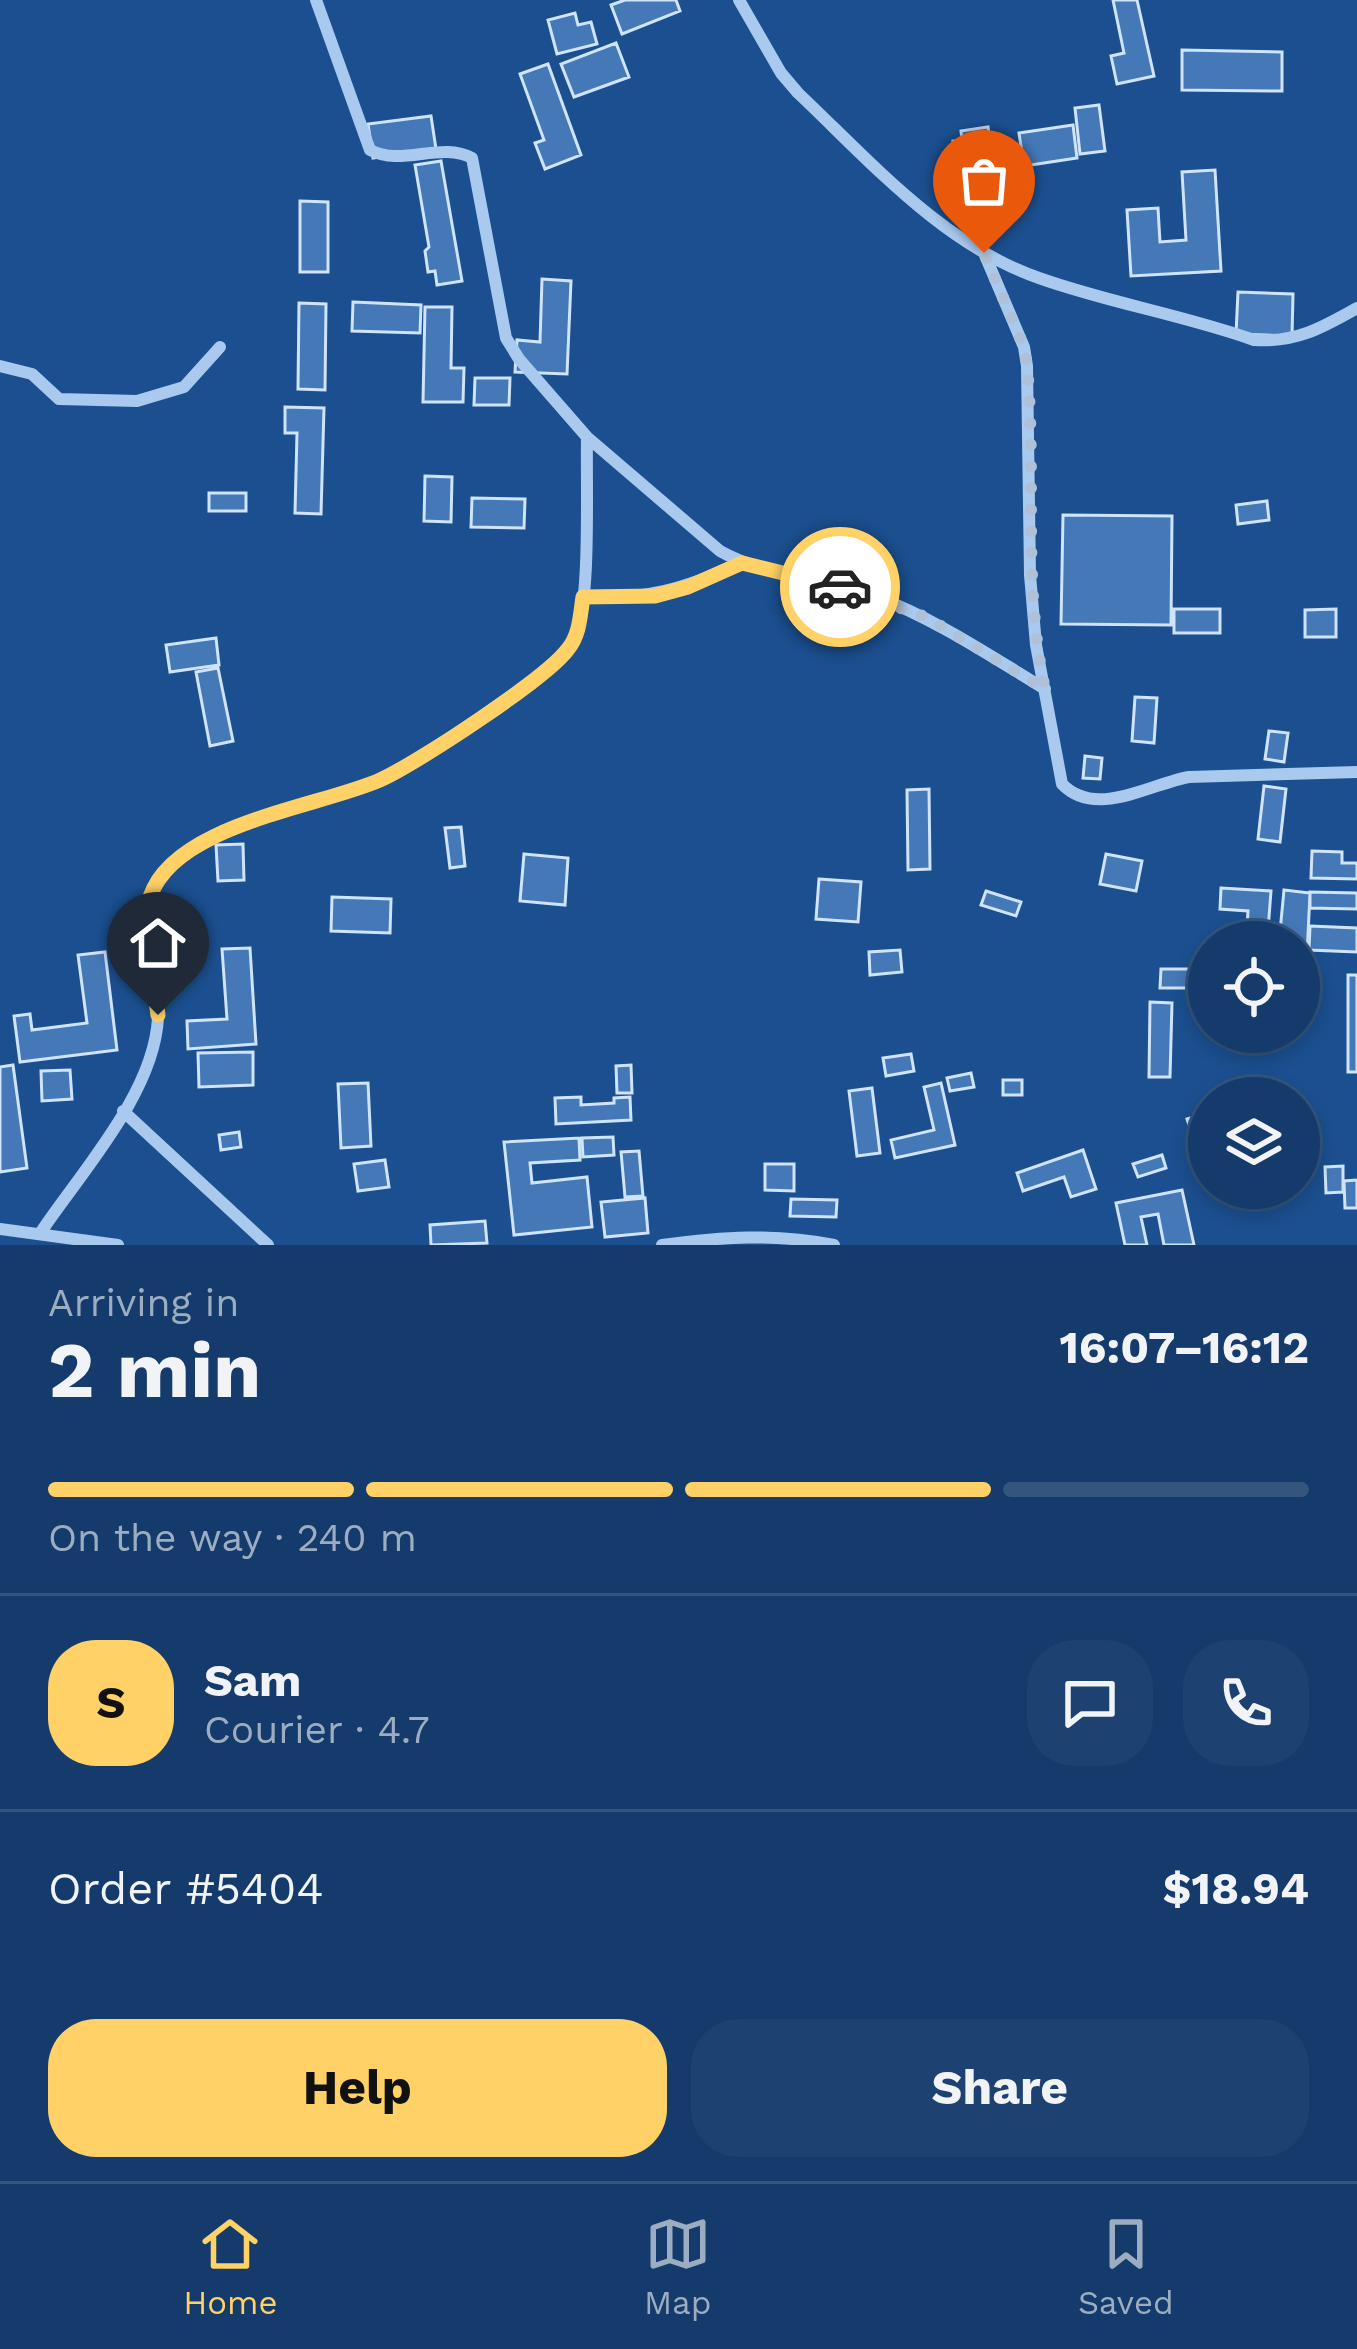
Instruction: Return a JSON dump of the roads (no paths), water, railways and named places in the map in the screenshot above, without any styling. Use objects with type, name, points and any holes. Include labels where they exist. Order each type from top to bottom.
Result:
[{"type":"street","points":[[316,0],[370,150],[387,157],[458,152],[472,158],[506,338],[587,437],[719,551],[742,563],[867,593],[926,617],[1045,689]]},
{"type":"street","points":[[739,0],[798,92],[938,223],[984,253],[1036,278],[1254,340],[1277,342],[1309,336],[1357,308]]},
{"type":"street","points":[[984,253],[1024,347],[1027,366],[1030,575],[1036,645],[1062,784],[1072,795],[1089,801],[1189,777],[1357,772]]},
{"type":"street","points":[[0,366],[32,374],[59,399],[137,401],[184,387],[220,347]]},
{"type":"street","points":[[40,1232],[123,1112],[153,1053],[158,1015],[147,912],[150,895],[164,872],[186,853],[233,829],[379,780],[407,765],[546,671],[568,650],[578,632],[583,597],[587,437]]},
{"type":"street","points":[[583,597],[655,596],[742,563]]},
{"type":"street","points":[[123,1112],[268,1245]]},
{"type":"street","points":[[0,1229],[40,1232],[72,1243],[118,1245]]},
{"type":"street","points":[[662,1245],[731,1235],[834,1245]]}]
